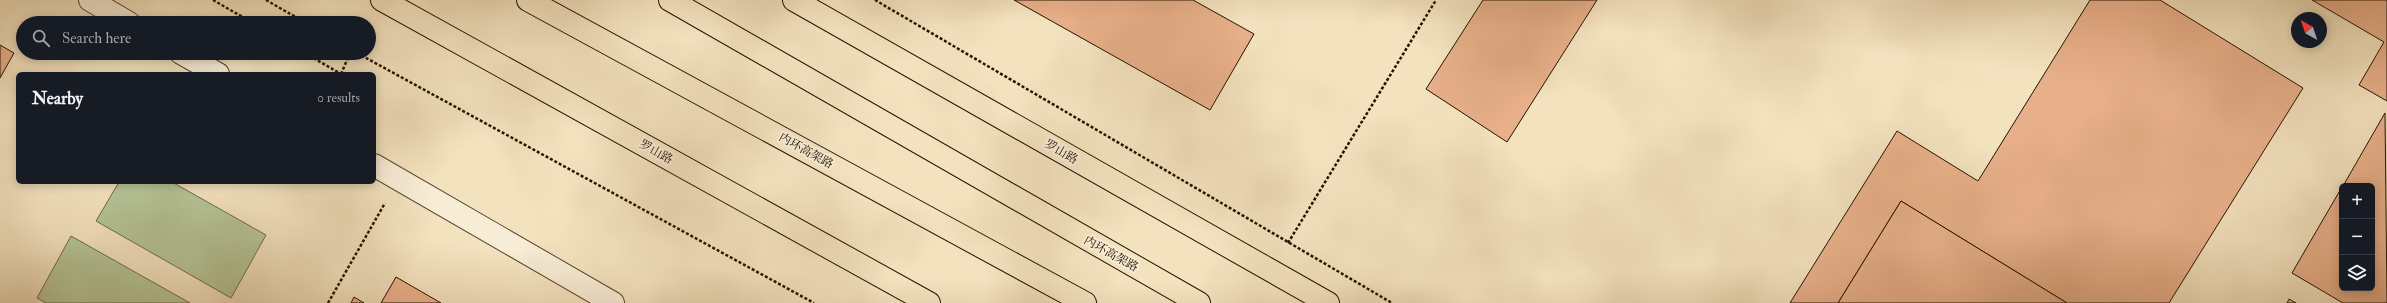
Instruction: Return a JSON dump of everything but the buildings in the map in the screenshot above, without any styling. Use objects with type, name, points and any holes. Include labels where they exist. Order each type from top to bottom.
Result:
[{"type":"main road","name":"罗山路","points":[[382,0],[929,303]]},
{"type":"main road","name":"内环高架路","points":[[528,0],[1076,298]]},
{"type":"main road","name":"内环高架路","points":[[670,0],[1199,303]]},
{"type":"main road","name":"罗山路","points":[[794,0],[1328,303]]},
{"type":"lane","points":[[90,0],[117,16]]},
{"type":"lane","points":[[193,60],[214,72]]},
{"type":"lane","points":[[376,166],[613,303]]},
{"type":"path","points":[[213,0],[241,16]]},
{"type":"path","points":[[266,0],[294,16]]},
{"type":"path","points":[[875,0],[1392,303]]},
{"type":"path","points":[[1288,243],[1436,0]]},
{"type":"path","points":[[317,60],[338,72]]},
{"type":"path","points":[[342,72],[347,60]]},
{"type":"path","points":[[370,60],[814,303]]},
{"type":"path","points":[[328,303],[398,179]]},
{"type":"green space","points":[[118,184],[176,184],[266,235],[231,298],[96,221]]},
{"type":"green space","points":[[71,236],[190,303],[46,303],[37,298]]}]
